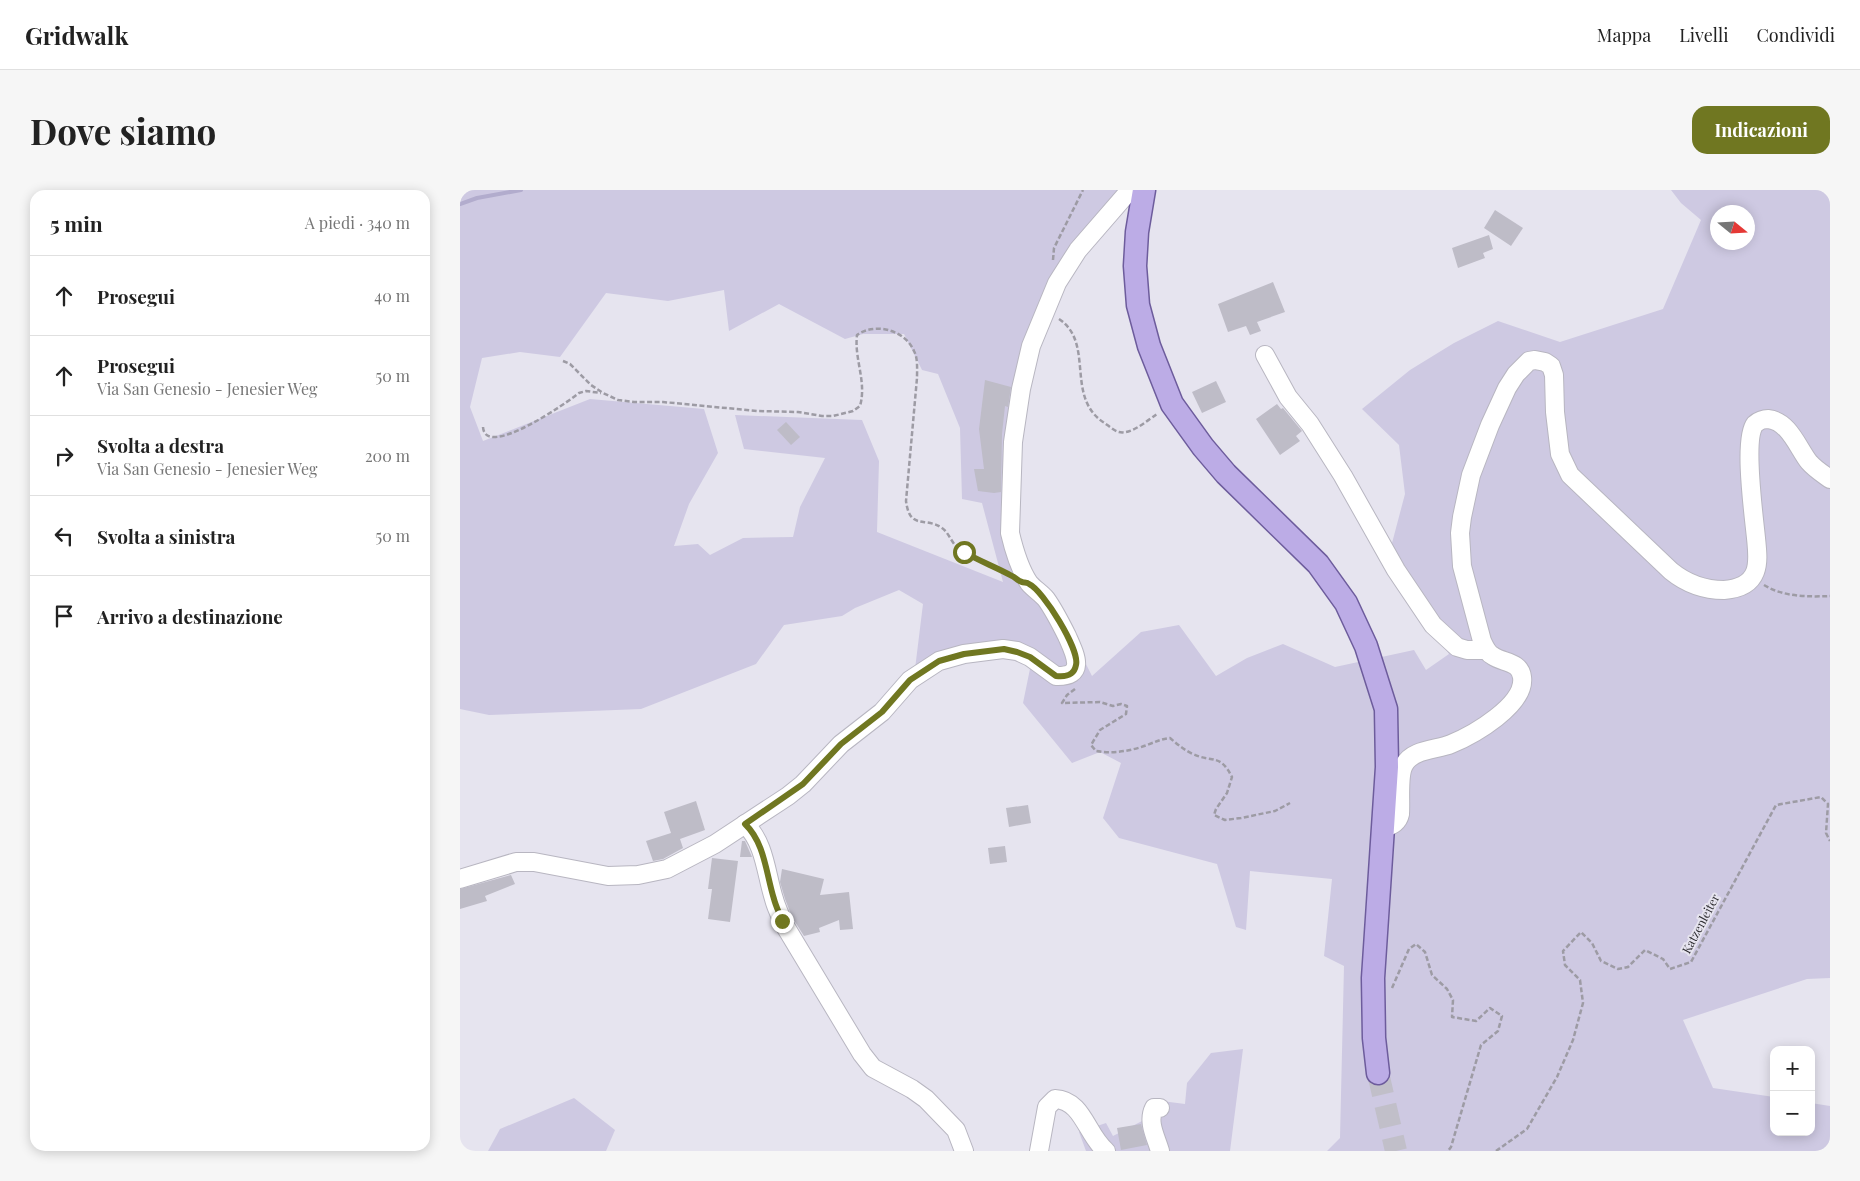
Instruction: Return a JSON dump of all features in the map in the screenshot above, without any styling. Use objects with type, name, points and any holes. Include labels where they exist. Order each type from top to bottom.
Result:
[{"type":"main road","points":[[1144,190],[1137,232],[1138,304],[1149,346],[1172,404],[1203,447],[1226,474],[1318,564],[1346,603],[1366,646],[1386,709],[1387,767],[1373,978],[1374,1038],[1378,1073]]},
{"type":"street","points":[[460,879],[516,862],[534,862],[608,876],[638,875],[667,869],[715,844],[803,784],[841,744],[882,712],[910,680],[939,661],[964,654],[1004,649],[1030,657],[1056,676],[1070,675],[1074,671],[1077,664],[1076,657],[1060,622],[1046,599],[1030,584],[1019,565],[1010,533],[1013,442],[1021,389],[1031,346],[1057,283],[1078,250],[1130,190]]},
{"type":"street","points":[[1265,355],[1288,397],[1310,424],[1347,482],[1396,570],[1433,625],[1457,647],[1467,650],[1486,650]]},
{"type":"street","points":[[1383,829],[1395,824],[1399,820],[1401,771],[1409,758],[1429,750],[1450,745],[1479,730],[1518,697],[1522,687],[1522,677],[1519,668],[1514,664],[1492,656],[1486,650],[1480,635],[1462,566],[1460,533],[1474,467],[1498,408],[1516,374],[1529,361],[1541,360],[1551,366],[1554,375],[1555,412],[1560,454],[1564,466],[1577,482],[1672,571],[1691,584],[1707,588],[1736,588],[1747,584],[1756,571],[1757,561],[1749,445],[1754,425],[1759,421],[1767,419],[1776,421],[1789,432],[1811,464],[1830,479]]},
{"type":"street","points":[[745,824],[753,832],[765,861],[774,899],[782,921],[862,1054],[874,1068],[912,1089],[926,1100],[956,1130],[964,1151]]},
{"type":"street","points":[[1039,1151],[1047,1107],[1055,1099],[1065,1099],[1074,1107],[1106,1151]]},
{"type":"street","points":[[1160,1108],[1154,1108],[1151,1115],[1160,1151]]},
{"type":"path","points":[[1057,283],[1052,274],[1054,248],[1083,190]]},
{"type":"path","points":[[1044,312],[1066,324],[1074,336],[1084,400],[1096,418],[1118,432],[1124,432],[1131,430],[1172,404]]},
{"type":"path","points":[[563,361],[570,364],[603,393],[618,400],[833,416],[854,411],[860,406],[863,387],[857,353],[857,335],[869,329],[895,332],[906,339],[914,351],[916,362],[917,378],[906,501],[910,516],[916,521],[943,528],[956,547],[1021,582],[1030,584]]},
{"type":"path","points":[[483,427],[487,436],[497,438],[542,419],[579,393],[586,391],[603,393]]},
{"type":"path","points":[[1752,578],[1772,590],[1796,595],[1830,596]]},
{"type":"path","points":[[1074,671],[1079,671],[1083,678],[1078,687],[1067,694],[1062,703],[1100,702],[1113,706],[1121,704],[1127,706],[1126,714],[1100,730],[1091,745],[1096,752],[1108,754],[1125,751],[1160,739],[1170,738],[1194,755],[1211,758],[1226,766],[1232,777],[1227,793],[1214,815],[1225,820],[1268,814],[1290,803]]},
{"type":"path","name":"Katzenleiter","points":[[1496,1151],[1527,1129],[1557,1077],[1573,1040],[1583,1002],[1580,980],[1565,965],[1563,951],[1581,932],[1592,943],[1601,961],[1618,969],[1628,967],[1645,950],[1663,959],[1670,970],[1691,962],[1776,805],[1821,797],[1828,804],[1826,833],[1830,840]]},
{"type":"path","points":[[1390,993],[1409,949],[1416,944],[1425,952],[1432,975],[1447,989],[1453,1000],[1452,1017],[1476,1021],[1490,1008],[1502,1016],[1498,1030],[1481,1045],[1451,1147],[1448,1151]]},
{"type":"shaded area","points":[[460,190],[1140,190],[1073,268],[1038,348],[1020,435],[1014,515],[1027,565],[1051,595],[1092,676],[1141,632],[1179,625],[1216,676],[1247,658],[1283,644],[1335,667],[1414,650],[1426,670],[1449,654],[1387,562],[1405,494],[1399,445],[1362,409],[1410,370],[1454,343],[1498,321],[1560,342],[1663,309],[1701,220],[1681,203],[1671,190],[1830,190],[1830,978],[1807,979],[1683,1020],[1713,1088],[1770,1096],[1770,1136],[1815,1136],[1815,1104],[1830,1106],[1830,1151],[1327,1151],[1340,1138],[1344,966],[1324,956],[1332,879],[1250,871],[1246,930],[1236,927],[1217,864],[1119,838],[1103,818],[1121,763],[1100,752],[1072,763],[1023,703],[1031,664],[996,654],[915,669],[923,604],[899,590],[855,608],[842,616],[784,625],[756,664],[641,709],[489,715],[460,709]],"holes":[[[724,290],[729,331],[779,304],[845,339],[863,334],[904,334],[922,370],[938,374],[960,428],[962,499],[982,503],[1003,582],[877,532],[879,461],[862,420],[735,415],[744,449],[825,458],[800,507],[793,537],[743,538],[710,555],[698,544],[674,546],[689,504],[718,453],[704,409],[590,399],[483,441],[470,407],[482,358],[520,352],[560,357],[606,293],[668,301]]]},
{"type":"shaded area","points":[[1243,1049],[1230,1151],[1086,1151],[1079,1132],[1106,1123],[1113,1136],[1144,1120],[1154,1100],[1185,1104],[1187,1083],[1211,1053]]},
{"type":"shaded area","points":[[574,1098],[615,1130],[606,1151],[488,1151],[500,1129]]},
{"type":"building","points":[[1495,210],[1523,228],[1511,246],[1484,228]]},
{"type":"building","points":[[1489,235],[1493,249],[1483,253],[1485,258],[1458,268],[1452,248]]},
{"type":"building","points":[[1273,282],[1285,312],[1257,322],[1261,331],[1250,335],[1246,326],[1228,332],[1218,304]]},
{"type":"building","points":[[985,380],[1011,387],[1008,407],[1005,406],[1002,434],[1001,492],[994,493],[978,491],[974,469],[984,469],[979,429]]},
{"type":"building","points":[[1216,381],[1226,402],[1202,413],[1192,392]]},
{"type":"building","points":[[1277,404],[1281,409],[1283,408],[1302,431],[1296,436],[1300,441],[1280,455],[1256,419]]},
{"type":"building","points":[[786,422],[800,437],[791,445],[777,430]]},
{"type":"building","points":[[696,801],[705,830],[680,839],[683,848],[663,859],[653,861],[646,841],[671,833],[664,812]]},
{"type":"building","points":[[1028,805],[1031,823],[1009,827],[1006,808]]},
{"type":"building","points":[[742,841],[745,841],[752,857],[740,857]]},
{"type":"building","points":[[1005,846],[1007,862],[990,864],[988,848]]},
{"type":"building","points":[[712,858],[738,861],[730,922],[708,919],[712,889],[708,889]]},
{"type":"building","points":[[782,869],[824,879],[820,895],[849,892],[853,929],[840,930],[839,920],[819,928],[820,932],[804,936],[792,917],[785,899],[780,882]]},
{"type":"building","points":[[511,875],[515,884],[485,896],[487,901],[460,909],[460,889]]},
{"type":"building","points":[[1141,1124],[1147,1145],[1121,1150],[1117,1128]]},
{"type":"waterway","points":[[460,204],[477,198],[521,190]]},
{"type":"tunnel","points":[[1378,1073],[1396,1151]]},
{"type":"route","points":[[782,921],[774,899],[765,861],[753,832],[745,824],[803,784],[841,744],[882,712],[910,680],[939,661],[964,654],[1004,649],[1030,657],[1056,676],[1063,677],[1070,675],[1074,671],[1077,664],[1076,657],[1060,622],[1046,599],[1030,584],[1021,582],[1013,576],[964,552]]}]
